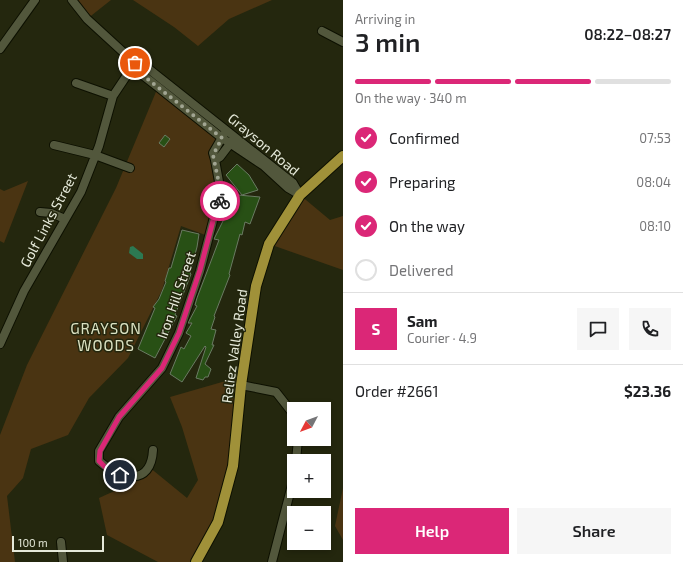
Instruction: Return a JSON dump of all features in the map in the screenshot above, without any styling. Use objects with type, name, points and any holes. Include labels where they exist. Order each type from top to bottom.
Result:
[{"type":"main road","name":"Reliez Valley Road","points":[[196,562],[218,522],[233,466],[241,385],[256,286],[269,244],[300,195],[343,156]]},
{"type":"street","points":[[0,49],[35,0]]},
{"type":"street","name":"Grayson Road","points":[[72,0],[86,19],[135,63],[140,73],[222,138],[264,166],[288,188],[300,195]]},
{"type":"street","points":[[322,31],[343,42]]},
{"type":"street","name":"Grayson Road","points":[[135,63],[145,66],[236,137],[293,183],[300,195]]},
{"type":"street","name":"Golf Links Street","points":[[0,344],[24,291],[81,192],[95,155],[113,96],[135,63]]},
{"type":"street","points":[[76,83],[113,96]]},
{"type":"street","name":"Iron Hill Street","points":[[153,450],[152,461],[149,467],[143,474],[136,477],[120,475],[106,468],[99,461],[100,451],[119,417],[162,368],[179,333],[200,270],[214,217],[222,198],[213,153],[227,130]]},
{"type":"street","points":[[215,160],[220,157],[236,137]]},
{"type":"street","points":[[54,145],[95,155],[130,168]]},
{"type":"street","points":[[40,212],[51,213],[65,219]]},
{"type":"street","points":[[241,385],[276,392],[287,406]]},
{"type":"street","points":[[272,562],[289,498]]},
{"type":"street","points":[[61,542],[63,562]]},
{"type":"shaded area","points":[[72,0],[111,0],[87,19]]},
{"type":"shaded area","points":[[133,0],[272,0],[229,19],[198,46],[174,27]]},
{"type":"shaded area","points":[[158,87],[222,137],[212,153],[222,198],[208,236],[181,226],[162,290],[128,358],[89,398],[68,435],[31,449],[23,478],[7,496],[15,562],[0,562],[0,435],[27,365],[116,188]]},
{"type":"shaded area","points":[[28,181],[4,243],[0,241],[0,189],[4,191]]},
{"type":"shaded area","points":[[300,195],[330,220],[343,216],[343,270],[269,244]]},
{"type":"shaded area","points":[[133,246],[143,254],[143,259],[137,259],[129,253],[130,247]]},
{"type":"shaded area","points":[[243,376],[236,450],[218,522],[196,562],[158,562],[107,535],[99,498],[121,488],[149,467],[187,498],[198,480],[182,427],[170,397]]},
{"type":"shaded area","points":[[343,488],[343,540],[335,526]]},
{"type":"building","points":[[165,135],[170,139],[164,147],[159,143]]},
{"type":"building","points":[[237,164],[249,175],[258,190],[242,195],[226,175]]},
{"type":"building","points":[[238,195],[260,197],[250,224],[245,222],[242,235],[240,234],[229,274],[230,275],[214,316],[211,329],[216,330],[212,345],[214,345],[205,364],[211,369],[208,377],[205,377],[203,380],[196,378],[206,347],[205,346],[182,382],[170,374],[181,347],[184,349],[191,336],[186,333],[192,323],[188,323],[197,306],[195,305],[197,298],[219,240],[214,239],[225,217],[228,218],[232,205]]},
{"type":"building","points":[[182,230],[199,234],[197,247],[191,274],[175,315],[177,316],[155,358],[138,349],[155,308],[153,307],[159,299],[166,282],[169,268],[171,268]]},
{"type":"way so far","points":[[135,63],[140,73],[222,138],[213,153],[222,198],[220,201]]},
{"type":"district","name":"GRAYSON WOODS","points":[[106,336]]},
{"type":"route","points":[[120,475],[106,468],[99,461],[98,456],[119,417],[162,368],[179,333],[200,270],[214,217],[220,201]]}]
